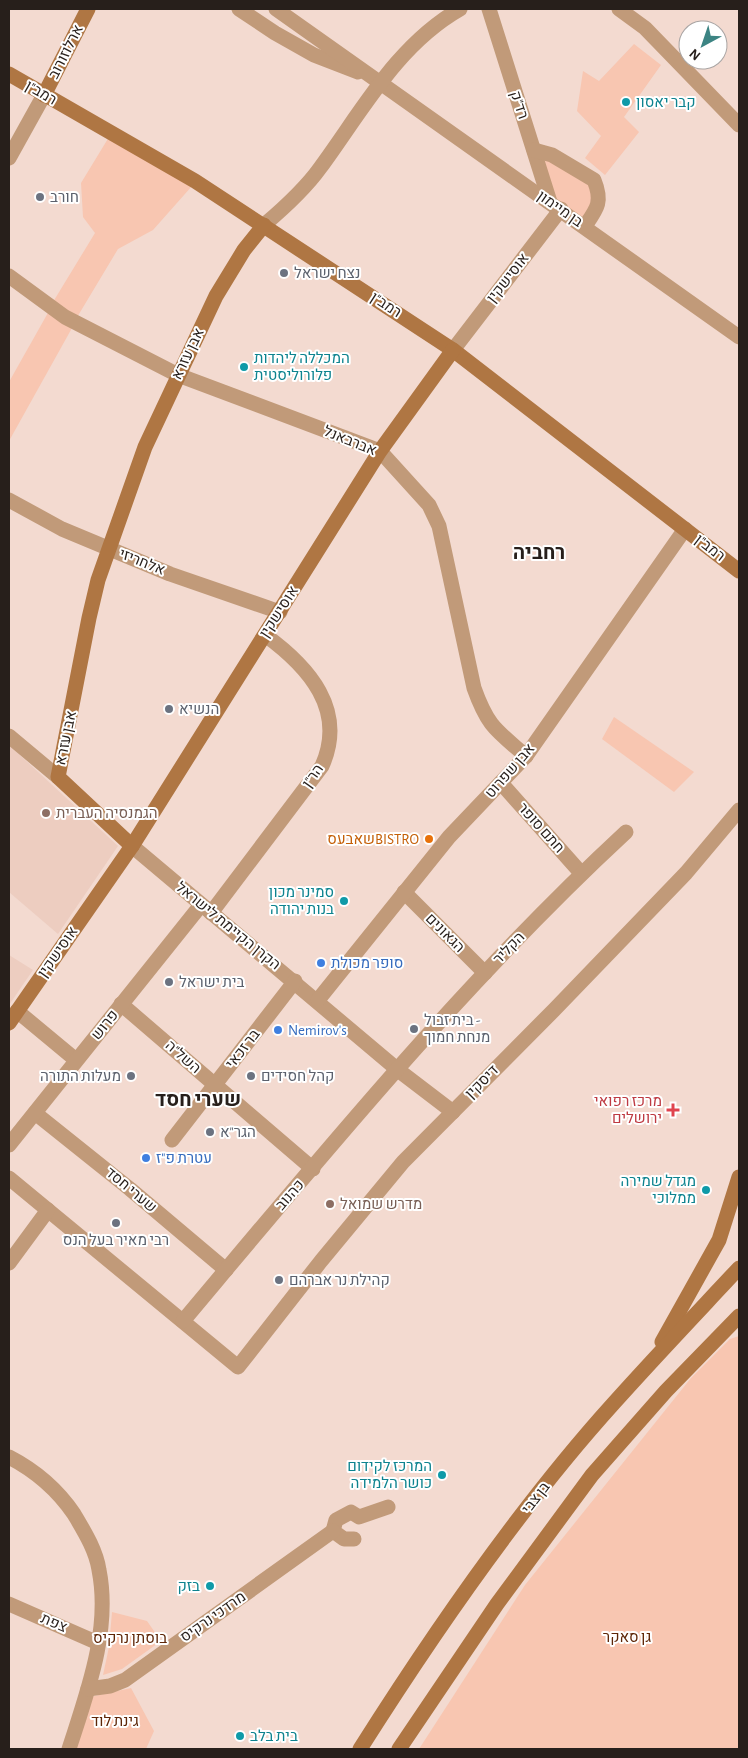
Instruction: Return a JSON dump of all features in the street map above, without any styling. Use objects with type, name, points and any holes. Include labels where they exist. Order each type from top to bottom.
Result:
[{"type":"street","name":"ארלוזורוב","points":[[44,96],[88,9]]},
{"type":"street","name":"בן מיימון","points":[[239,9],[275,33],[314,55],[380,81]]},
{"type":"street","name":"בן מיימון","points":[[276,9],[585,226],[739,337]]},
{"type":"street","name":"אבן עזרא","points":[[58,777],[89,618],[109,549],[145,447],[216,296],[244,250],[264,225],[283,208],[319,169],[380,81],[428,33],[460,9]]},
{"type":"street","name":"רד\"ק","points":[[489,9],[534,150],[555,205]]},
{"type":"street","points":[[619,9],[645,28],[739,125]]},
{"type":"street","name":"רמב\"ן","points":[[9,74],[44,96],[133,144],[264,225],[453,350],[739,571]]},
{"type":"street","points":[[9,158],[44,96]]},
{"type":"street","points":[[534,150],[552,155],[594,180],[599,199],[598,208],[585,226]]},
{"type":"street","name":"אוסישקין","points":[[13,1017],[132,846],[380,451],[555,205]]},
{"type":"street","name":"אברבאנל","points":[[9,276],[65,317],[178,375],[380,451],[429,506],[440,526],[474,688],[483,714],[492,726],[526,756]]},
{"type":"street","name":"אלחריזי","points":[[9,500],[62,529],[109,549],[170,574],[280,612]]},
{"type":"street","name":"אבן שפרוט","points":[[318,1000],[449,837],[526,756],[685,529]]},
{"type":"street","name":"הר\"ן","points":[[206,909],[322,766],[331,742],[327,710],[316,686],[289,653],[265,635]]},
{"type":"street","name":"הקרן הקיימת לישראל","points":[[9,736],[58,777],[132,846],[206,909],[318,1000],[398,1070],[452,1112]]},
{"type":"street","name":"חתם סופר","points":[[501,784],[581,873]]},
{"type":"street","name":"דיסקין","points":[[183,1321],[238,1367],[321,1261],[403,1162],[554,1010],[686,873],[739,810]]},
{"type":"street","name":"הקליר","points":[[398,1070],[485,973],[581,873],[626,832]]},
{"type":"street","name":"הגאונים","points":[[404,892],[485,973]]},
{"type":"street","name":"פרוש","points":[[9,1145],[121,1004],[206,909]]},
{"type":"street","name":"בר זכאי","points":[[172,1140],[295,981]]},
{"type":"street","name":"השל\"ה","points":[[121,1004],[313,1169]]},
{"type":"street","points":[[13,1017],[76,1060]]},
{"type":"street","name":"כהנוב","points":[[183,1321],[398,1070]]},
{"type":"street","name":"שערי חסד","points":[[35,1113],[130,1189],[226,1270]]},
{"type":"street","points":[[645,1371],[709,1261],[723,1228],[739,1177]]},
{"type":"street","points":[[9,1178],[183,1321]]},
{"type":"street","points":[[9,1263],[48,1210]]},
{"type":"street","name":"בן צבי","points":[[360,1749],[513,1528],[613,1404],[739,1268]]},
{"type":"street","name":"בן צבי","points":[[400,1749],[498,1604],[592,1475],[666,1391],[739,1316]]},
{"type":"street","points":[[725,1331],[739,1323]]},
{"type":"street","points":[[9,1457],[38,1474],[60,1494],[82,1527],[99,1568],[102,1587],[98,1643],[88,1689],[69,1749]]},
{"type":"street","name":"מרדכי נרקיס","points":[[88,1689],[110,1686],[125,1680],[333,1532],[336,1520],[342,1515],[352,1512],[359,1517],[388,1508]]},
{"type":"street","points":[[333,1532],[344,1539],[354,1539]]},
{"type":"street","name":"צפת","points":[[9,1604],[98,1643]]},
{"type":"shaded area","name":"הגמנסיה העברית","points":[[9,745],[118,846],[58,934],[9,892]]},
{"type":"shaded area","points":[[9,955],[33,970],[9,1005]]},
{"type":"green space","points":[[634,44],[661,65],[624,117],[639,132],[605,175],[585,158],[601,136],[577,111],[583,71],[599,81]]},
{"type":"green space","points":[[109,137],[192,186],[153,230],[118,249],[76,319],[53,302],[95,233],[83,217],[81,183]]},
{"type":"green space","points":[[539,155],[595,187],[586,224],[554,200]]},
{"type":"green space","points":[[49,311],[72,328],[9,441],[9,382]]},
{"type":"green space","points":[[614,717],[694,772],[674,792],[602,739]]},
{"type":"green space","name":"גן סאקר","points":[[739,1336],[739,1749],[419,1749],[525,1585],[691,1378],[730,1339]]},
{"type":"green space","name":"בוסתן נרקיס","points":[[112,1612],[147,1621],[161,1641],[122,1669],[103,1675],[109,1647]]},
{"type":"green space","name":"גינת לוד","points":[[131,1688],[154,1731],[146,1749],[73,1749],[90,1697]]},
{"type":"place","name":"קבר יאסון","points":[[626,102]]},
{"type":"place","name":"חורב","points":[[40,197]]},
{"type":"place","name":"נצח ישראל","points":[[284,273]]},
{"type":"place","name":"המכללה ליהדות פלורוליסטית","points":[[244,367]]},
{"type":"place","name":"הנשיא","points":[[169,709]]},
{"type":"place","name":"הגמנסיה העברית","points":[[46,813]]},
{"type":"place","name":"שאבעסBISTRO","points":[[429,839]]},
{"type":"place","name":"סמינר מכון בנות יהודה","points":[[344,901]]},
{"type":"place","name":"סופר מכולת","points":[[321,963]]},
{"type":"place","name":"בית ישראל","points":[[169,982]]},
{"type":"place","name":"בית זבול - מנחת חמוך","points":[[414,1029]]},
{"type":"place","name":"Nemirov's","points":[[278,1030]]},
{"type":"place","name":"מעלות התורה","points":[[131,1076]]},
{"type":"place","name":"קהל חסידים","points":[[251,1076]]},
{"type":"place","name":"מרכז רפואי ירושלים","points":[[673,1110]]},
{"type":"place","name":"הגר\"א","points":[[210,1132]]},
{"type":"place","name":"עטרת פ\"ז","points":[[146,1158]]},
{"type":"place","name":"מגדל שמירה ממלוכי","points":[[706,1190]]},
{"type":"place","name":"מדרש שמואל","points":[[330,1204]]},
{"type":"place","name":"רבי מאיר בעל הנס","points":[[116,1223]]},
{"type":"place","name":"קהילת נר אברהם","points":[[279,1280]]},
{"type":"place","name":"המרכז לקידום כושר הלמידה","points":[[442,1475]]},
{"type":"place","name":"בזק","points":[[210,1586]]},
{"type":"place","name":"בית בלב","points":[[240,1736]]},
{"type":"district","name":"רחביה","points":[[539,553]]},
{"type":"district","name":"שערי חסד","points":[[198,1100]]}]
